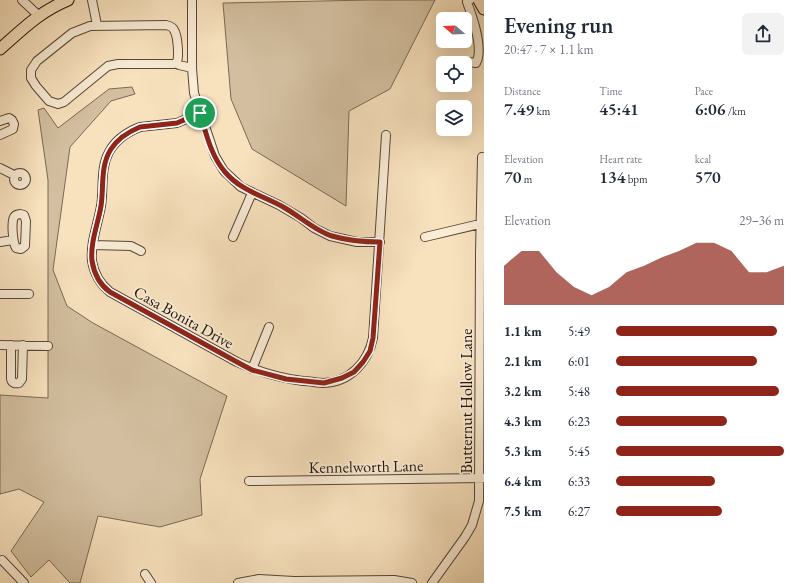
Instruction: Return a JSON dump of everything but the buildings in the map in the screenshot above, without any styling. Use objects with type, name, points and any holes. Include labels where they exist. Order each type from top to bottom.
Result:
[{"type":"main road","points":[[0,49],[38,15],[68,0]]},
{"type":"main road","points":[[479,0],[484,9]]},
{"type":"street","points":[[22,0],[38,15]]},
{"type":"street","points":[[92,0],[97,25]]},
{"type":"street","points":[[192,0],[192,68],[194,93],[215,156],[224,171],[233,181],[252,193],[279,205],[301,218],[314,228],[330,236],[357,242],[380,242]]},
{"type":"street","points":[[470,0],[467,2],[480,26],[484,53],[480,61],[476,63],[472,62]]},
{"type":"street","points":[[176,63],[178,58],[176,33],[173,28],[169,26],[97,25],[85,27],[72,33],[34,65],[31,74],[33,81],[49,101],[58,104],[64,102],[108,66],[118,64],[176,63],[192,68]]},
{"type":"street","name":"Casa Bonita Drive","points":[[200,113],[177,123],[140,127],[124,135],[115,143],[108,154],[104,166],[101,206],[93,244],[92,261],[102,284],[110,292],[252,370],[286,379],[324,383],[342,378],[359,367],[367,357],[373,338],[386,134]]},
{"type":"street","points":[[0,121],[9,118],[12,120],[14,126],[13,129],[0,135]]},
{"type":"street","name":"Butternut Hollow Lane","points":[[432,583],[472,525],[479,501],[482,478],[482,158]]},
{"type":"street","points":[[0,168],[14,175]]},
{"type":"street","points":[[233,237],[252,193]]},
{"type":"street","points":[[425,237],[482,223]]},
{"type":"street","points":[[0,242],[13,240]]},
{"type":"street","points":[[93,244],[131,246],[141,251]]},
{"type":"street","points":[[0,294],[29,294]]},
{"type":"street","points":[[252,370],[269,326]]},
{"type":"street","points":[[0,345],[48,346]]},
{"type":"street","points":[[11,345],[11,380],[16,384],[21,382],[22,379],[23,345]]},
{"type":"street","name":"Kennelworth Lane","points":[[249,481],[482,478]]},
{"type":"street","points":[[2,560],[24,583]]},
{"type":"street","points":[[145,574],[151,583]]},
{"type":"street","points":[[238,583],[258,579],[294,582],[394,580],[412,583]]},
{"type":"shaded area","points":[[435,0],[390,89],[349,111],[346,206],[252,149],[231,99],[223,3]]},
{"type":"shaded area","points":[[132,87],[135,94],[111,101],[70,147],[53,270],[67,306],[93,323],[227,396],[200,479],[202,515],[160,527],[98,516],[80,583],[70,583],[49,560],[31,577],[11,551],[44,502],[19,489],[0,494],[0,395],[48,398],[48,180],[38,110],[44,108],[58,128],[109,89]]},
{"type":"route","points":[[200,113],[215,156],[224,171],[241,187],[279,205],[301,218],[314,228],[330,236],[357,242],[380,242],[372,345],[367,357],[354,372],[342,378],[324,383],[286,379],[252,370],[110,292],[98,279],[92,261],[92,250],[101,206],[104,166],[111,148],[119,139],[134,129],[177,123],[200,113]]}]
